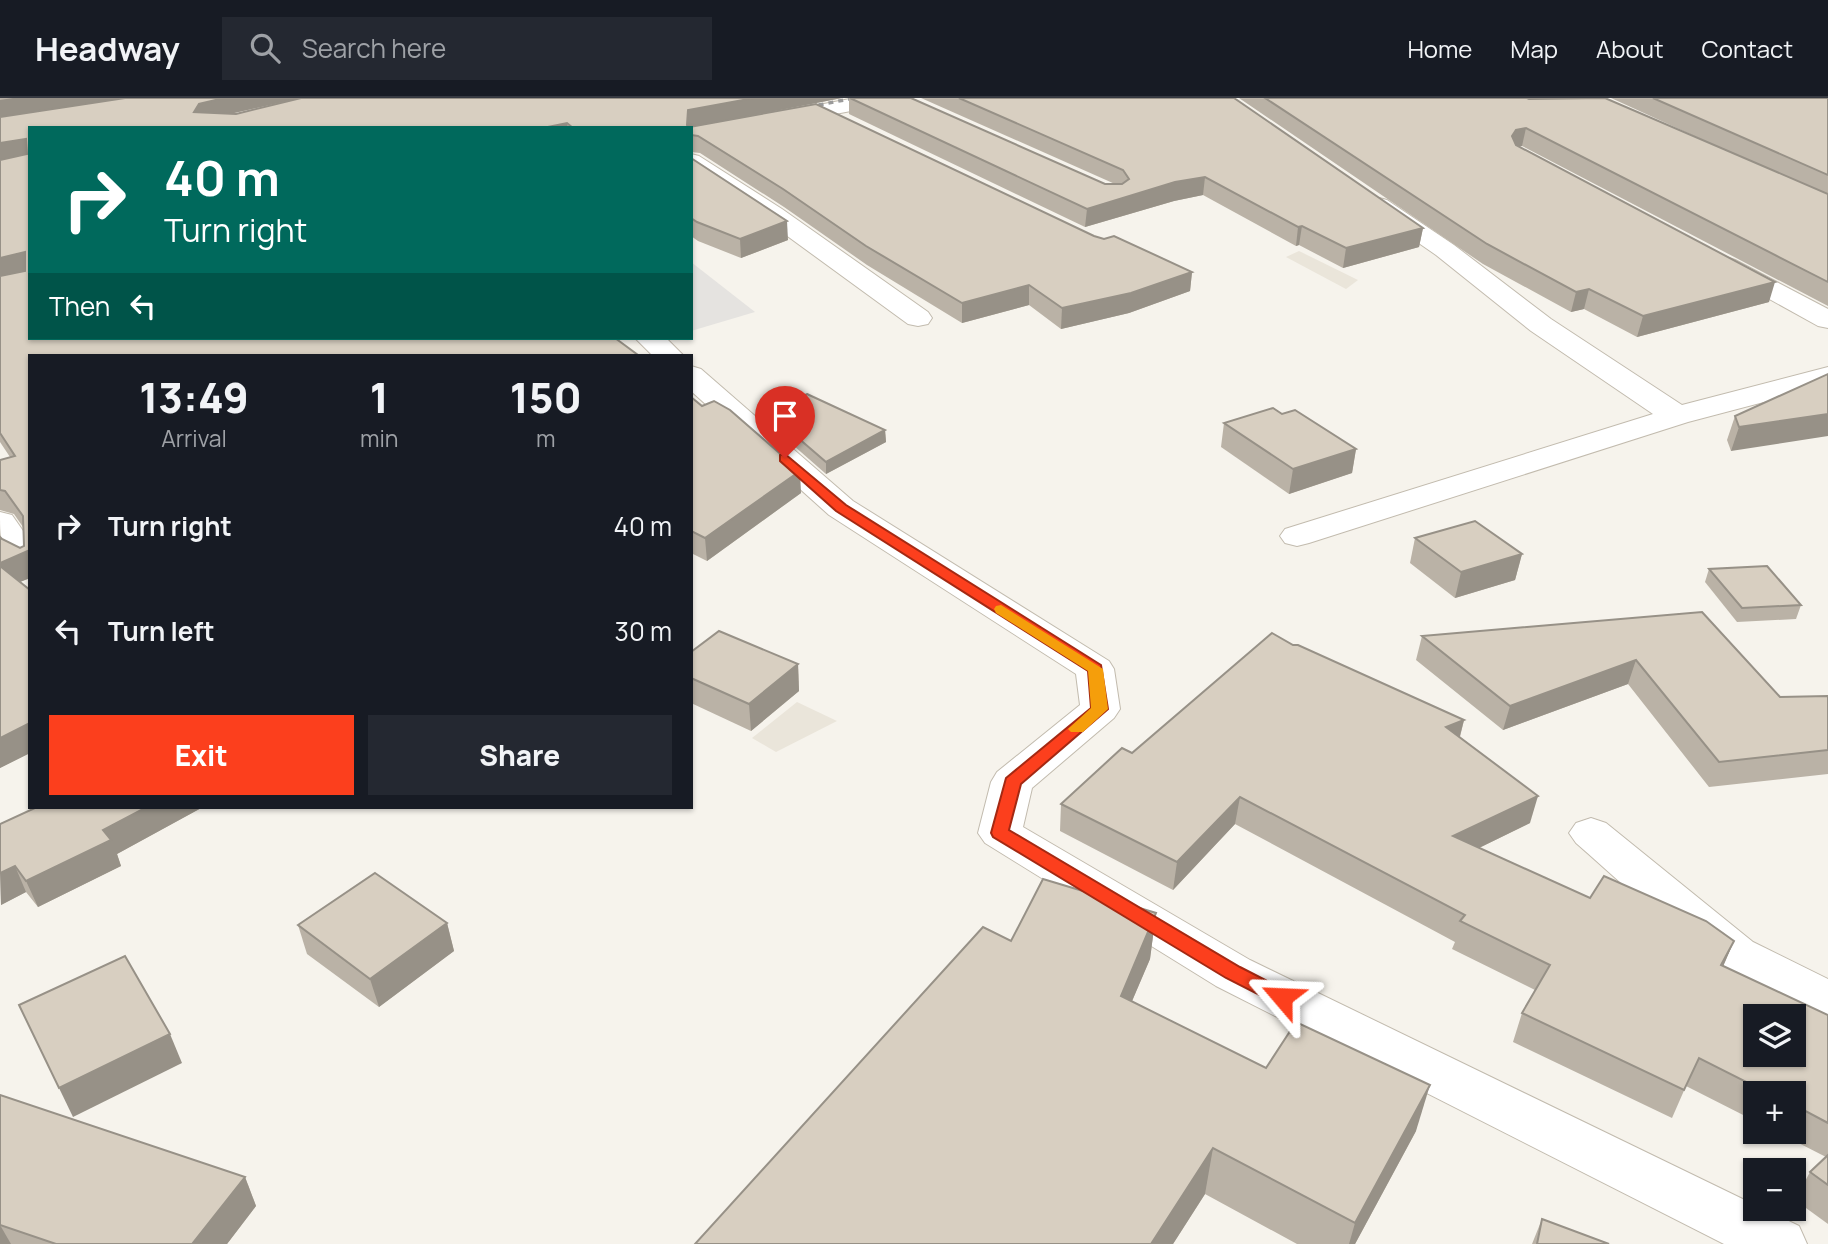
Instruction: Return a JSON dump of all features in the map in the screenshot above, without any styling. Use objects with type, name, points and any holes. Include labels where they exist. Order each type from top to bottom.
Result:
[{"type":"street","points":[[755,124],[888,98]]},
{"type":"street","points":[[819,111],[856,129]]},
{"type":"street","points":[[693,162],[773,214],[918,318]]},
{"type":"street","points":[[1356,189],[1445,250],[1541,325],[1677,416]]},
{"type":"street","points":[[1705,254],[1828,320]]},
{"type":"street","points":[[651,340],[668,354]]},
{"type":"street","points":[[1297,536],[1677,416],[1828,376]]},
{"type":"street","points":[[693,377],[841,508],[1096,669],[1100,709],[1013,782],[1000,833],[1233,972],[1779,1244]]},
{"type":"street","points":[[0,522],[21,554],[28,558]]},
{"type":"street","points":[[1591,833],[1736,954],[1828,1001]]},
{"type":"shaded area","points":[[1299,251],[1358,280],[1346,289],[1286,257]]},
{"type":"shaded area","points":[[693,264],[755,312],[693,330]]},
{"type":"shaded area","points":[[797,702],[837,721],[776,752],[752,738]]},
{"type":"building","points":[[125,98],[224,98],[199,104],[194,112],[236,114],[301,98],[754,98],[688,110],[688,126],[571,126],[567,123],[553,126],[28,126],[28,340],[618,340],[637,354],[28,354],[28,551],[0,563],[0,537],[20,548],[24,546],[23,516],[5,491],[0,490],[0,460],[15,456],[0,433],[0,276],[25,271],[25,252],[0,258],[0,160],[27,154],[26,139],[0,143],[0,117]]},
{"type":"building","points":[[850,98],[911,98],[1105,184],[1122,184],[1129,179],[1123,170],[959,98],[1234,98],[1423,228],[1346,248],[1302,226],[1298,227],[1205,177],[1175,182],[1087,209]]},
{"type":"building","points":[[1265,98],[1605,98],[1828,194],[1828,282],[1526,128],[1516,130],[1512,136],[1516,145],[1775,282],[1643,316],[1589,289],[1576,292],[1487,244]]},
{"type":"building","points":[[1653,98],[1828,98],[1828,175]]},
{"type":"building","points":[[816,104],[1094,236],[1104,239],[1114,236],[1192,272],[1131,293],[1062,308],[1029,285],[962,303],[866,246],[783,189],[693,135],[693,126]]},
{"type":"building","points":[[693,159],[787,221],[740,239],[693,219]]},
{"type":"building","points":[[1828,374],[1828,414],[1739,427],[1735,416]]},
{"type":"building","points":[[807,394],[885,430],[826,462],[768,412]]},
{"type":"building","points":[[693,399],[702,406],[714,401],[730,410],[800,471],[705,538],[693,532]]},
{"type":"building","points":[[1273,408],[1282,414],[1295,410],[1356,449],[1293,469],[1224,423]]},
{"type":"building","points":[[1475,521],[1522,554],[1461,572],[1415,538]]},
{"type":"building","points":[[0,566],[28,588],[28,724],[0,738]]},
{"type":"building","points":[[1767,566],[1801,605],[1742,608],[1709,569]]},
{"type":"building","points":[[1702,612],[1780,697],[1828,696],[1828,750],[1719,762],[1636,660],[1510,706],[1422,636]]},
{"type":"building","points":[[719,631],[798,664],[749,704],[693,679],[693,650]]},
{"type":"building","points":[[1272,633],[1293,645],[1464,720],[1446,727],[1538,796],[1453,836],[1590,898],[1604,876],[1706,921],[1734,941],[1721,965],[1804,1004],[1743,1004],[1743,1067],[1806,1067],[1806,1005],[1828,1015],[1828,1123],[1806,1111],[1806,1081],[1744,1081],[1699,1058],[1684,1090],[1522,1013],[1550,965],[1460,921],[1465,915],[1240,797],[1177,862],[1061,804],[1122,748],[1132,753]]},
{"type":"building","points":[[33,809],[143,809],[103,830],[111,840],[26,881],[15,866],[0,873],[0,824]]},
{"type":"building","points":[[375,873],[447,923],[370,979],[298,925]]},
{"type":"building","points":[[1043,879],[1156,913],[1121,996],[1266,1068],[1296,1022],[1430,1085],[1355,1223],[1213,1148],[1151,1244],[695,1244],[983,927],[1011,941]]},
{"type":"building","points":[[125,956],[170,1034],[59,1088],[19,1005]]},
{"type":"building","points":[[0,1095],[245,1177],[192,1244],[56,1244],[0,1225]]},
{"type":"building","points":[[1828,1155],[1828,1185],[1810,1172]]},
{"type":"building","points":[[1542,1219],[1609,1244],[1537,1244]]},
{"type":"railway","points":[[799,109],[854,98]]},
{"type":"slow traffic","points":[[1001,609],[1096,669],[1100,709],[1077,729]]},
{"type":"route","points":[[785,458],[841,508],[1096,669],[1100,709],[1013,782],[1000,833],[1233,972],[1282,997]]}]
